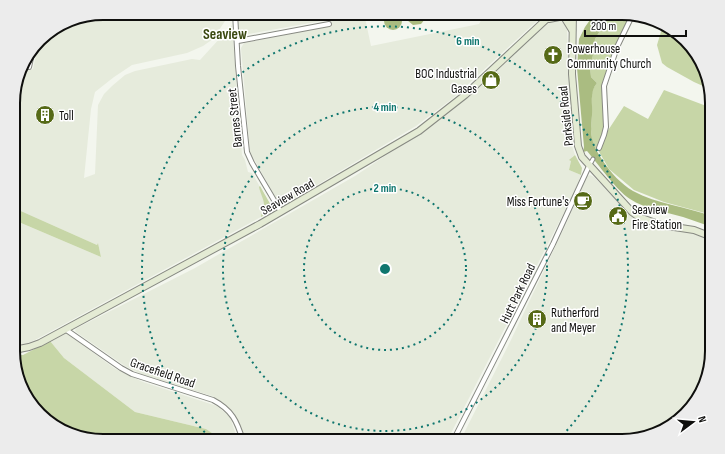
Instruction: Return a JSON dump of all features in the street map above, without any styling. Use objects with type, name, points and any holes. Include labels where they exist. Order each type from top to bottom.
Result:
[{"type":"main road","points":[[566,20],[573,33]]},
{"type":"main road","name":"Parkside Road","points":[[573,20],[572,74],[578,146],[582,157],[638,217],[666,227],[694,230],[705,234]]},
{"type":"main road","name":"Seaview Road","points":[[20,348],[34,345],[238,236],[393,147],[429,124],[465,95],[545,21]]},
{"type":"street","name":"Barnes Street","points":[[236,20],[238,41],[238,66],[247,152],[281,212]]},
{"type":"street","points":[[598,148],[606,127],[604,86],[616,51],[630,21]]},
{"type":"street","points":[[238,41],[329,24]]},
{"type":"street","name":"Hutt Park Road","points":[[458,434],[553,244],[593,159]]},
{"type":"street","name":"Gracefield Road","points":[[65,329],[116,365],[132,374],[213,400],[221,404],[236,420],[241,434]]},
{"type":"shaded area","points":[[103,20],[226,20],[213,39],[203,46],[187,53],[132,65],[95,92],[91,109],[84,178],[95,174],[98,105],[104,94],[125,75],[135,71],[192,59],[200,60],[232,25],[242,155],[248,172],[252,173],[273,209],[272,211],[35,340],[20,345],[20,223],[101,257],[98,243],[97,245],[20,211],[21,92],[24,76],[27,69],[33,69],[36,53],[48,41],[61,31],[81,23]]},
{"type":"shaded area","points":[[238,20],[327,20],[243,35],[239,31]]},
{"type":"shaded area","points":[[327,20],[365,20],[371,46],[479,24],[481,20],[537,21],[452,99],[416,126],[282,205],[279,204],[250,152],[241,48],[244,43],[330,26],[332,22]]},
{"type":"shaded area","points":[[384,20],[402,20],[402,25],[397,30],[389,30],[384,25]]},
{"type":"shaded area","points":[[407,20],[424,20],[421,24],[413,25]]},
{"type":"shaded area","points":[[560,20],[567,28],[572,146],[575,155],[572,157],[569,170],[581,175],[573,195],[451,434],[243,434],[234,413],[212,396],[141,374],[125,366],[76,332],[75,330],[77,328],[195,268],[355,176],[431,125],[548,21]]},
{"type":"shaded area","points":[[590,20],[607,20],[595,39],[590,67],[591,77],[597,83],[592,94],[591,135],[596,149],[603,161],[620,182],[633,191],[652,199],[705,214],[705,225],[649,208],[630,199],[624,195],[587,151],[583,152],[584,147],[577,68],[579,39]]},
{"type":"shaded area","points":[[607,20],[629,21],[614,50],[605,76],[602,91],[604,123],[601,139],[596,149],[592,143],[591,129],[592,93],[597,83],[591,77],[590,67],[595,39]]},
{"type":"shaded area","points":[[661,30],[681,44],[694,61],[701,76],[703,86],[662,63],[657,45]]},
{"type":"shaded area","points":[[664,90],[705,105],[705,213],[664,202],[634,190],[609,169],[598,150],[607,132],[624,106],[648,119]]},
{"type":"shaded area","points":[[575,155],[582,168],[581,175],[569,170],[571,161],[569,160]]},
{"type":"shaded area","points":[[590,175],[594,177],[630,215],[652,226],[694,233],[705,237],[705,357],[701,378],[687,402],[673,402],[673,417],[649,430],[628,434],[464,434],[510,342],[567,222],[587,176]]},
{"type":"shaded area","points":[[260,186],[273,209],[261,217],[264,205]]},
{"type":"shaded area","points":[[20,211],[97,245],[98,243],[101,257],[20,223]]},
{"type":"shaded area","points":[[65,332],[114,368],[128,375],[143,382],[217,406],[230,417],[236,434],[214,434],[206,429],[135,412],[64,358],[50,341]]},
{"type":"shaded area","points":[[50,341],[64,358],[135,412],[206,429],[214,434],[103,434],[76,430],[57,420],[44,410],[37,402],[26,383],[23,373],[20,355]]},
{"type":"place","name":"Powerhouse Community Church","points":[[553,55]]},
{"type":"place","name":"BOC Industrial Gases","points":[[491,80]]},
{"type":"place","name":"Toll","points":[[45,115]]},
{"type":"place","name":"Miss Fortune's","points":[[583,201]]},
{"type":"place","name":"Seaview Fire Station","points":[[618,216]]},
{"type":"place","name":"Rutherford and Meyer","points":[[537,319]]},
{"type":"district","name":"Seaview","points":[[225,34]]}]
